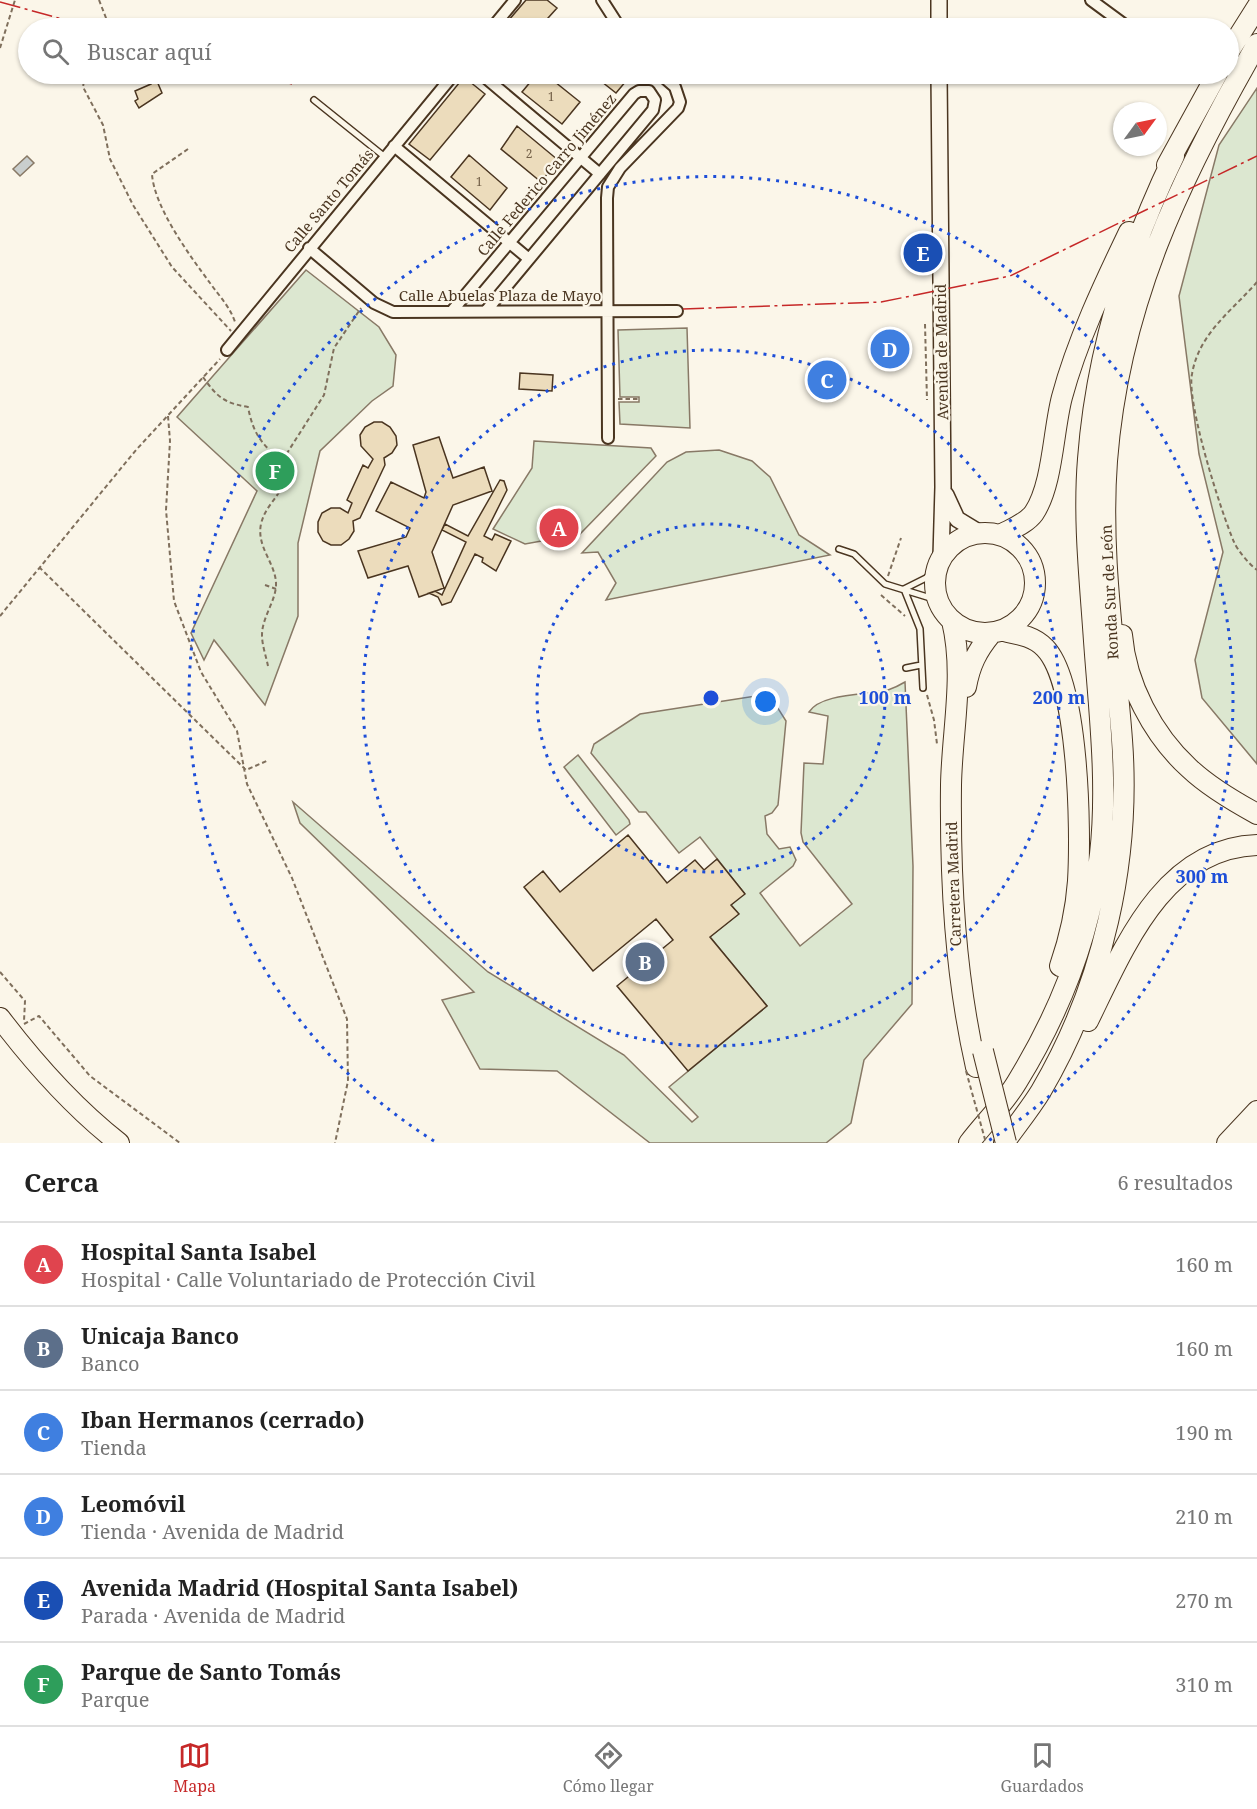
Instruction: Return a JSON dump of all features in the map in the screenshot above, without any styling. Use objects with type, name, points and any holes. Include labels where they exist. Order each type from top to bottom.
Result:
[{"type":"highway","points":[[1239,36],[1257,7]]},
{"type":"highway","name":"Ronda Sur de León","points":[[1239,76],[1257,44]]},
{"type":"highway","points":[[1016,1084],[1067,947],[1078,883],[1079,813],[1069,715],[1057,665],[1046,649],[1036,640],[997,632],[977,634],[952,621],[937,600],[934,579],[938,563],[951,545],[965,537],[990,534],[1020,525],[1033,514],[1045,485],[1063,395],[1078,350],[1102,292],[1150,188],[1174,156],[1212,84]]},
{"type":"highway","name":"Ronda Sur de León","points":[[1005,1143],[1040,1092],[1074,1026],[1091,983],[1106,933],[1118,872],[1123,811],[1122,742],[1107,592],[1107,463],[1114,400],[1145,276],[1171,207],[1206,134],[1234,84]]},
{"type":"highway","name":"Ronda Sur de León","points":[[969,1143],[1016,1084],[1062,998],[1079,953],[1091,908],[1100,853],[1102,807],[1100,735],[1086,534],[1088,461],[1095,390],[1106,342],[1133,252],[1174,156]]},
{"type":"highway","points":[[1106,529],[1116,576],[1122,640],[1135,688],[1149,717],[1165,742],[1189,768],[1220,793],[1257,814]]},
{"type":"highway","points":[[990,534],[1014,542],[1025,553],[1033,567],[1036,582],[1034,598],[1028,612],[1017,623],[997,632]]},
{"type":"highway","name":"Carretera Madrid","points":[[952,621],[958,648],[959,676],[953,727],[950,864],[957,972],[975,1063],[995,1143]]},
{"type":"highway","name":"Carretera Madrid","points":[[997,632],[978,650],[969,669],[963,706],[963,922],[975,1063],[1005,1143]]},
{"type":"highway","points":[[1040,1092],[1067,1063],[1132,935],[1166,888],[1199,860],[1217,851],[1257,845]]},
{"type":"highway","points":[[0,1018],[27,1053],[89,1120],[119,1143]]},
{"type":"highway","points":[[1227,1143],[1257,1111]]},
{"type":"highway","points":[[1248,1143],[1257,1134]]},
{"type":"main road","points":[[939,0],[939,18]]},
{"type":"main road","name":"Avenida de Madrid","points":[[938,563],[943,487],[939,84]]},
{"type":"main road","name":"Avenida de Madrid","points":[[943,487],[957,519],[990,534]]},
{"type":"street","points":[[500,18],[515,0]]},
{"type":"street","points":[[602,0],[614,18]]},
{"type":"street","points":[[1091,0],[1115,18]]},
{"type":"street","name":"Calle Santo Tomás","points":[[227,350],[446,84]]},
{"type":"street","points":[[493,84],[600,174]]},
{"type":"street","points":[[608,438],[608,187],[620,168],[678,108],[679,94],[670,84]]},
{"type":"street","name":"Calle Federico Carro Jiménez","points":[[452,311],[634,94],[644,90],[653,95],[656,100],[653,110],[486,311]]},
{"type":"street","points":[[394,146],[529,260]]},
{"type":"street","name":"Calle Abuelas Plaza de Mayo","points":[[309,248],[368,298],[393,312],[677,311]]},
{"type":"lane","points":[[314,100],[385,157]]},
{"type":"lane","points":[[839,549],[854,554],[885,584],[937,600]]},
{"type":"lane","points":[[904,589],[926,578],[938,563]]},
{"type":"lane","points":[[904,589],[920,629],[923,688]]},
{"type":"lane","points":[[906,668],[921,665]]},
{"type":"path","points":[[0,48],[15,0]]},
{"type":"path","points":[[99,0],[106,18]]},
{"type":"path","points":[[83,84],[103,124],[110,159],[133,205],[172,267],[218,318],[238,334]]},
{"type":"path","points":[[188,149],[152,174],[153,190],[161,207],[200,268],[231,309],[238,334]]},
{"type":"path","points":[[1257,282],[1228,309],[1201,346],[1191,375],[1195,413],[1235,544],[1257,570]]},
{"type":"path","points":[[282,461],[324,395],[334,348],[368,298]]},
{"type":"path","points":[[925,324],[927,400]]},
{"type":"path","points":[[0,616],[39,567],[227,350]]},
{"type":"path","points":[[203,377],[212,391],[228,403],[248,407],[251,422],[262,446],[282,461],[285,473],[283,486],[261,523],[261,544],[274,574],[276,589],[262,634],[268,666]]},
{"type":"path","points":[[608,399],[640,399]]},
{"type":"path","points":[[168,416],[170,441],[166,510],[174,601],[201,672],[237,731],[247,784],[292,878],[347,1019],[348,1081],[335,1143]]},
{"type":"path","points":[[887,578],[901,538]]},
{"type":"path","points":[[39,567],[246,770]]},
{"type":"path","points":[[265,585],[276,589]]},
{"type":"path","points":[[881,595],[909,621]]},
{"type":"path","points":[[246,770],[269,760]]},
{"type":"path","points":[[0,972],[25,1001],[24,1024],[39,1016],[90,1076],[180,1143]]},
{"type":"path","points":[[975,1063],[986,1143]]},
{"type":"green space","points":[[1257,88],[1257,764],[1202,698],[1195,660],[1223,552],[1199,454],[1179,296],[1219,145]]},
{"type":"green space","points":[[306,270],[379,327],[396,355],[393,386],[372,401],[320,451],[298,543],[298,616],[265,705],[214,640],[204,660],[191,633],[257,491],[177,417]]},
{"type":"green space","points":[[687,328],[690,428],[620,424],[619,402],[639,402],[639,397],[620,397],[618,330]]},
{"type":"green space","points":[[534,441],[651,448],[656,456],[580,534],[525,544],[493,529],[532,468]]},
{"type":"green space","points":[[719,450],[752,461],[770,477],[799,535],[830,555],[606,600],[616,583],[598,552],[582,553],[667,462],[686,452]]},
{"type":"green space","points":[[905,682],[913,866],[912,1004],[864,1060],[851,1123],[826,1143],[650,1143],[557,1071],[480,1069],[442,1000],[474,992],[300,823],[293,802],[488,972],[624,1055],[692,1122],[698,1117],[669,1087],[767,1006],[710,937],[738,914],[731,905],[744,893],[700,837],[679,853],[646,812],[639,812],[591,753],[594,744],[640,714],[769,694],[786,721],[778,805],[772,813],[765,816],[767,834],[779,849],[790,847],[796,860],[793,866],[760,893],[800,946],[852,904],[803,842],[801,833],[804,763],[823,764],[828,716],[809,712],[823,701],[888,690]]},
{"type":"green space","points":[[578,755],[629,820],[630,824],[616,835],[564,767]]},
{"type":"shaded area","points":[[27,156],[34,163],[20,176],[13,169]]},
{"type":"building","points":[[526,0],[547,0],[557,8],[548,18],[511,18]]},
{"type":"building","points":[[151,84],[158,84],[162,93],[139,108],[135,101],[138,99],[135,91]]},
{"type":"building","points":[[458,84],[473,84],[485,94],[430,160],[409,144]]},
{"type":"building","points":[[529,84],[558,84],[580,102],[562,124],[522,92]]},
{"type":"building","points":[[605,84],[624,84],[616,93]]},
{"type":"building","points":[[517,126],[558,160],[541,182],[501,149]]},
{"type":"building","points":[[469,155],[507,188],[490,210],[451,177]]},
{"type":"building","points":[[520,373],[553,375],[552,391],[519,389]]},
{"type":"building","points":[[374,422],[382,422],[390,427],[396,436],[397,445],[392,453],[384,458],[385,465],[360,518],[353,521],[354,531],[349,539],[341,545],[331,545],[323,541],[318,532],[318,522],[322,513],[331,508],[340,508],[348,513],[352,503],[347,500],[363,465],[368,468],[373,459],[361,446],[360,435],[365,427]]},
{"type":"building","points":[[439,437],[453,478],[484,467],[492,491],[453,505],[432,552],[444,588],[419,597],[408,566],[368,578],[358,551],[406,537],[410,528],[376,511],[391,482],[424,498],[426,492],[413,445]]},
{"type":"building","points":[[500,480],[504,481],[507,490],[484,536],[492,540],[495,534],[511,541],[496,571],[482,562],[483,558],[475,554],[451,602],[442,605],[438,597],[429,593],[435,591],[442,595],[466,542],[442,530],[445,524],[468,536]]},
{"type":"building","points":[[628,835],[667,883],[695,860],[704,870],[717,859],[745,894],[731,905],[739,914],[710,937],[767,1006],[688,1071],[617,986],[673,940],[656,919],[593,971],[524,887],[543,871],[560,892]]},
{"type":"power","points":[[0,2],[58,18]]},
{"type":"power","points":[[683,309],[881,302],[1010,276],[1257,156]]},
{"type":"place","name":"Avenida Madrid (Hospital Santa Isabel)","points":[[923,253]]},
{"type":"place","name":"Leomóvil","points":[[890,349]]},
{"type":"place","name":"Iban Hermanos (cerrado)","points":[[827,380]]},
{"type":"place","name":"Parque de Santo Tomás","points":[[275,471]]},
{"type":"place","name":"Hospital Santa Isabel","points":[[559,528]]},
{"type":"place","name":"Unicaja Banco","points":[[645,962]]}]
